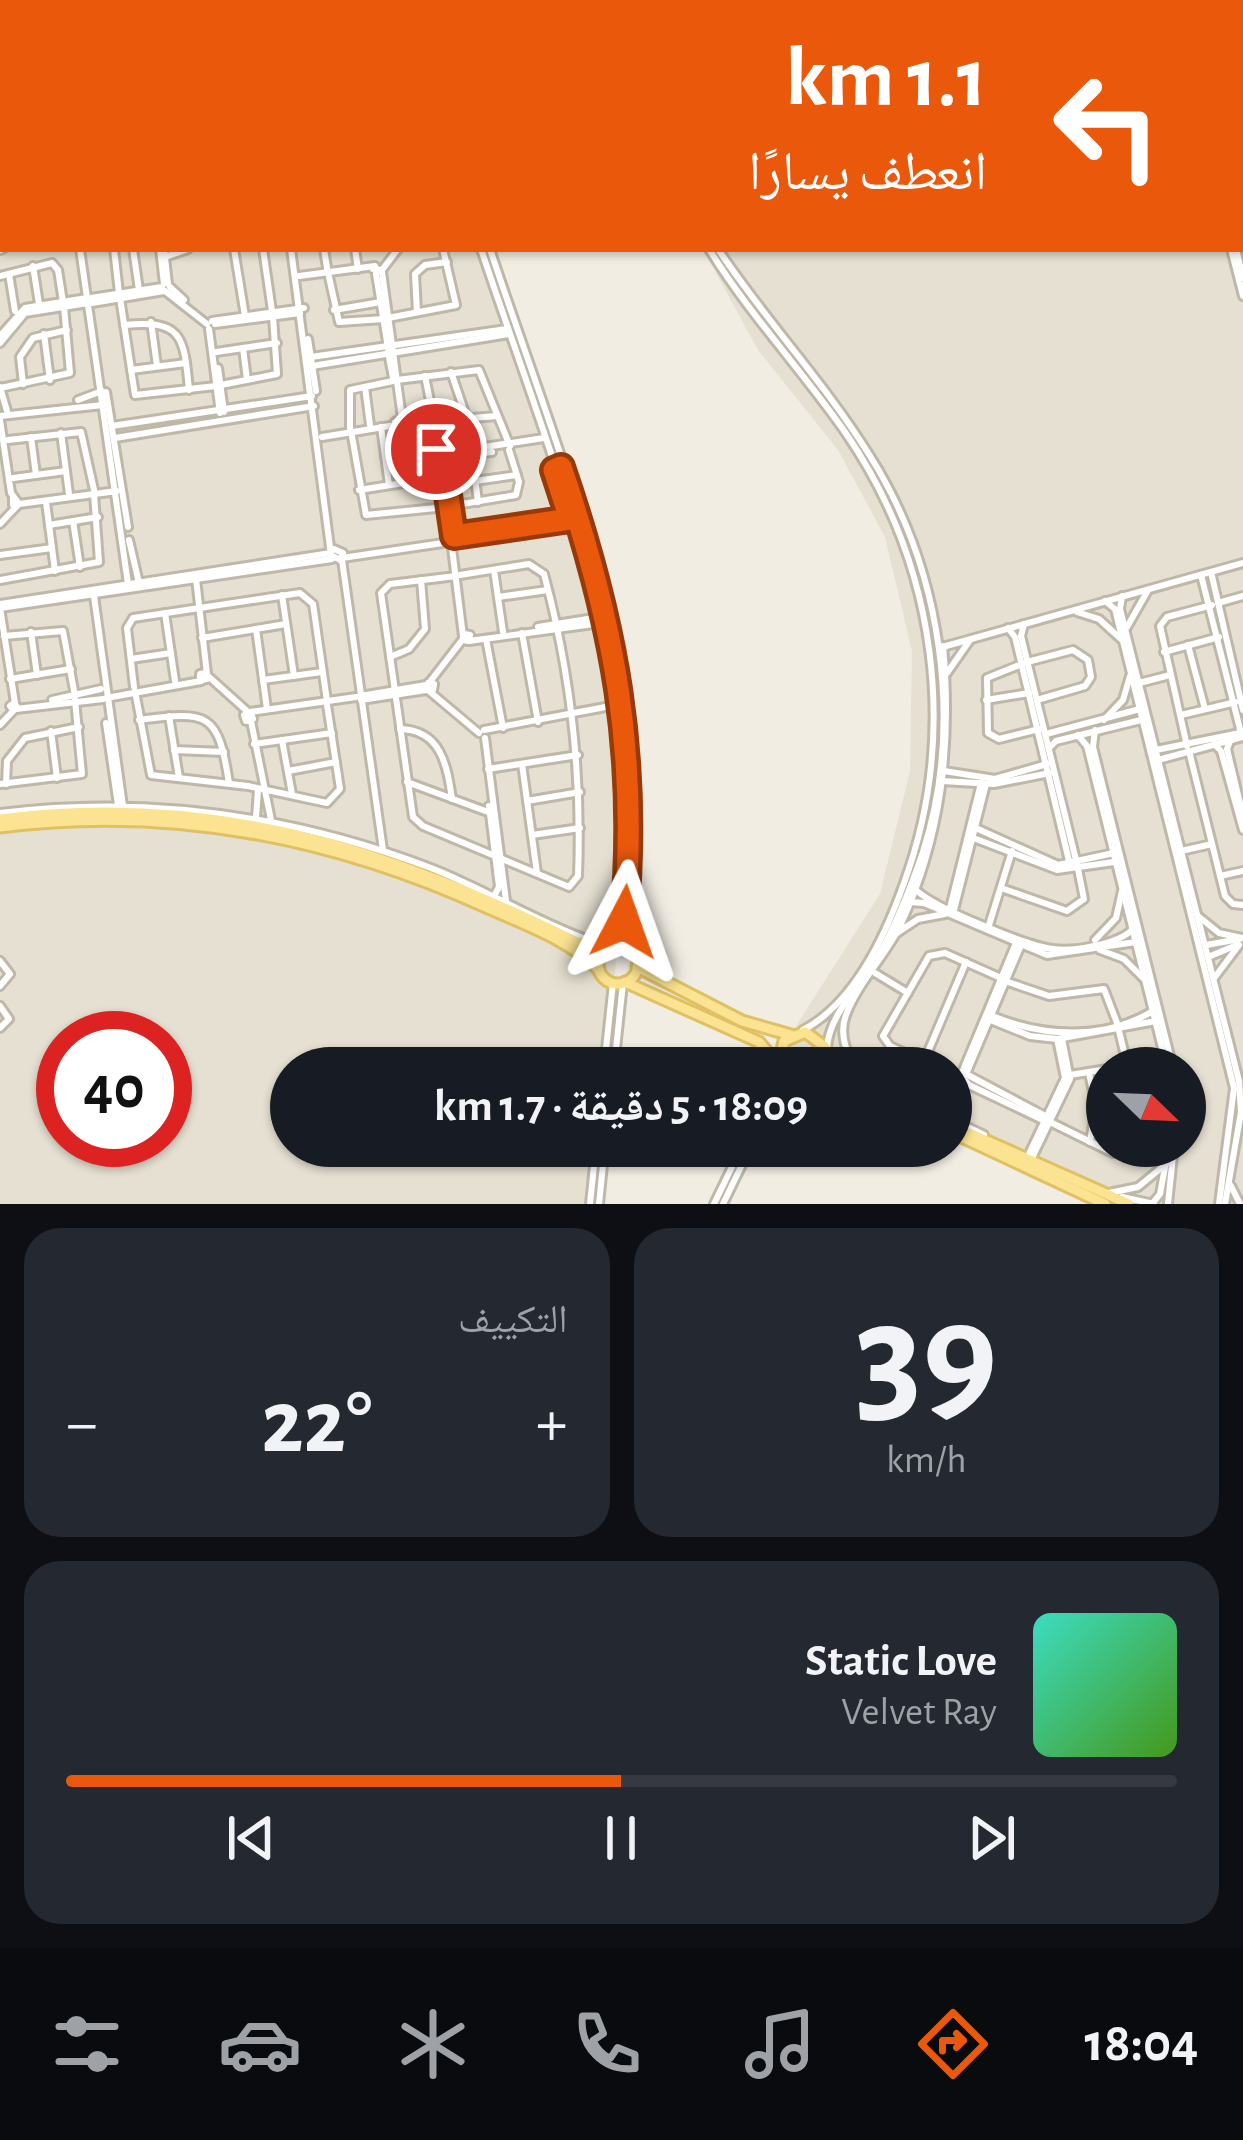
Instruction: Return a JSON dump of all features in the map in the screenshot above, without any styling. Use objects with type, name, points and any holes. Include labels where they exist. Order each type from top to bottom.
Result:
[{"type":"main road","points":[[0,820],[164,817],[269,826],[342,843],[499,899],[596,946],[633,952],[637,967],[776,1033],[800,1032],[819,1039],[822,1047]]},
{"type":"main road","points":[[177,818],[275,835],[394,868],[568,946],[620,983],[763,1047]]},
{"type":"main road","points":[[599,970],[599,958],[609,946]]},
{"type":"main road","points":[[620,983],[637,967]]},
{"type":"main road","points":[[776,1033],[800,1032]]},
{"type":"main road","points":[[781,1047],[800,1032]]},
{"type":"main road","points":[[972,1134],[1130,1204]]},
{"type":"main road","points":[[972,1135],[1107,1198]]},
{"type":"street","points":[[82,252],[117,488],[139,583]]},
{"type":"street","points":[[113,252],[138,397],[277,374],[263,252]]},
{"type":"street","points":[[133,252],[139,290]]},
{"type":"street","points":[[163,252],[166,287],[211,325],[218,386]]},
{"type":"street","points":[[234,252],[245,316]]},
{"type":"street","points":[[293,252],[326,478]]},
{"type":"street","points":[[294,252],[301,310]]},
{"type":"street","points":[[324,252],[334,310],[345,324],[456,305],[444,252]]},
{"type":"street","points":[[355,252],[358,269]]},
{"type":"street","points":[[300,280],[378,270],[393,252]]},
{"type":"street","points":[[486,252],[508,332],[551,451]]},
{"type":"street","points":[[486,252],[607,611],[624,746],[624,890],[621,921],[609,946]]},
{"type":"street","points":[[711,252],[871,472],[906,549],[946,676],[947,776],[936,826],[895,935],[874,973],[830,1030],[828,1047]]},
{"type":"street","points":[[720,252],[886,482],[919,562],[930,624]]},
{"type":"street","points":[[1236,252],[1243,296]]},
{"type":"street","points":[[417,314],[415,274],[425,265],[447,262]]},
{"type":"street","points":[[33,266],[39,306]]},
{"type":"street","points":[[16,314],[4,275],[33,266],[56,266],[72,369],[50,380],[0,387],[4,465],[17,501]]},
{"type":"street","points":[[328,276],[378,270]]},
{"type":"street","points":[[378,270],[386,318]]},
{"type":"street","points":[[378,270],[400,421],[443,457],[486,451]]},
{"type":"street","points":[[119,296],[166,287]]},
{"type":"street","points":[[0,339],[16,314],[39,306],[166,287]]},
{"type":"street","points":[[334,310],[381,302]]},
{"type":"street","points":[[0,339],[20,316],[63,304]]},
{"type":"street","points":[[211,325],[301,310]]},
{"type":"street","points":[[211,325],[273,315]]},
{"type":"street","points":[[124,325],[151,322],[176,333],[189,390]]},
{"type":"street","points":[[151,322],[158,367]]},
{"type":"street","points":[[211,325],[222,413]]},
{"type":"street","points":[[23,385],[20,355],[33,338],[67,330]]},
{"type":"street","points":[[311,365],[508,332]]},
{"type":"street","points":[[44,334],[50,380]]},
{"type":"street","points":[[216,352],[277,343]]},
{"type":"street","points":[[243,348],[247,382]]},
{"type":"street","points":[[130,370],[186,362]]},
{"type":"street","points":[[311,365],[364,741],[375,834],[369,846]]},
{"type":"street","points":[[100,370],[115,438],[127,538],[125,586]]},
{"type":"street","points":[[451,372],[467,421]]},
{"type":"street","points":[[482,372],[517,476],[519,489],[513,496],[369,517],[359,490],[347,393],[395,381],[482,372]]},
{"type":"street","points":[[425,376],[436,412],[448,421],[497,416]]},
{"type":"street","points":[[364,386],[370,425]]},
{"type":"street","points":[[3,415],[102,391]]},
{"type":"street","points":[[112,425],[180,422],[313,401]]},
{"type":"street","points":[[46,407],[104,405]]},
{"type":"street","points":[[115,438],[222,413],[268,408]]},
{"type":"street","points":[[322,433],[400,421]]},
{"type":"street","points":[[351,429],[400,421]]},
{"type":"street","points":[[381,427],[389,485]]},
{"type":"street","points":[[0,580],[80,567],[102,557],[86,436],[78,430],[4,441]]},
{"type":"street","points":[[61,433],[69,494]]},
{"type":"street","points":[[31,437],[36,475]]},
{"type":"street","points":[[443,457],[544,438]]},
{"type":"street","points":[[4,441],[17,501]]},
{"type":"street","points":[[509,448],[551,451]]},
{"type":"street","points":[[472,455],[478,502]]},
{"type":"street","points":[[443,457],[467,638]]},
{"type":"street","points":[[558,468],[601,620],[622,730]]},
{"type":"street","points":[[14,478],[66,471]]},
{"type":"street","points":[[476,481],[517,476]]},
{"type":"street","points":[[359,490],[444,484]]},
{"type":"street","points":[[17,501],[46,502],[117,488]]},
{"type":"street","points":[[0,522],[17,501],[94,492]]},
{"type":"street","points":[[46,502],[56,571]]},
{"type":"street","points":[[49,525],[98,518]]},
{"type":"street","points":[[73,521],[80,567]]},
{"type":"street","points":[[14,706],[2,664],[1,605],[571,521]]},
{"type":"street","points":[[0,555],[52,548]]},
{"type":"street","points":[[937,648],[1243,563]]},
{"type":"street","points":[[535,565],[548,590],[578,755],[580,828],[574,885],[562,887],[420,825],[412,812],[382,590],[458,577],[535,565]]},
{"type":"street","points":[[57,598],[256,567]]},
{"type":"street","points":[[494,569],[503,632]]},
{"type":"street","points":[[1211,572],[1220,637],[1243,710]]},
{"type":"street","points":[[1201,574],[1240,700],[1242,730],[1226,747]]},
{"type":"street","points":[[196,579],[203,677],[249,716],[260,788],[261,810],[256,818]]},
{"type":"street","points":[[186,580],[202,638],[203,677]]},
{"type":"street","points":[[390,657],[409,649],[425,629],[422,580]]},
{"type":"street","points":[[1126,630],[1135,605],[1151,588]]},
{"type":"street","points":[[498,597],[548,590]]},
{"type":"street","points":[[303,593],[310,598],[340,788],[334,801],[147,771],[129,622],[196,608],[303,593]]},
{"type":"street","points":[[95,594],[93,616],[121,806]]},
{"type":"street","points":[[282,595],[294,676]]},
{"type":"street","points":[[84,596],[93,616]]},
{"type":"street","points":[[1122,596],[1117,608],[1138,716],[1242,1116],[1222,1204]]},
{"type":"street","points":[[1243,596],[1162,621],[1164,652],[1220,876],[1228,900],[1243,904]]},
{"type":"street","points":[[1105,601],[1117,608],[1126,630],[1156,750],[1164,756],[1181,851],[1210,950],[1235,1108],[1222,1204]]},
{"type":"street","points":[[1068,611],[1096,617],[1123,641]]},
{"type":"street","points":[[165,613],[175,681]]},
{"type":"street","points":[[249,716],[430,687],[467,638],[601,620]]},
{"type":"street","points":[[1018,636],[1025,623]]},
{"type":"street","points":[[202,638],[286,624]]},
{"type":"street","points":[[467,638],[557,626]]},
{"type":"street","points":[[1008,628],[1018,636],[1048,737],[1075,866]]},
{"type":"street","points":[[256,629],[267,710]]},
{"type":"street","points":[[1,636],[63,631],[75,698],[79,727],[83,772],[3,784],[6,763],[29,735],[79,727]]},
{"type":"street","points":[[31,632],[37,674]]},
{"type":"street","points":[[522,633],[538,722]]},
{"type":"street","points":[[1,636],[14,706]]},
{"type":"street","points":[[946,676],[957,654],[975,637]]},
{"type":"street","points":[[1164,652],[1220,637]]},
{"type":"street","points":[[486,639],[503,728]]},
{"type":"street","points":[[1188,645],[1204,709]]},
{"type":"street","points":[[800,1032],[848,996],[892,911],[917,842],[933,754],[937,648]]},
{"type":"street","points":[[1037,700],[1085,686],[1091,677],[1088,659],[1073,650],[989,674],[986,700],[993,739],[1090,734],[1138,716]]},
{"type":"street","points":[[130,659],[171,653]]},
{"type":"street","points":[[1001,888],[1067,911],[1084,898],[1049,769],[1048,737],[1029,693],[1025,663]]},
{"type":"street","points":[[10,679],[71,670]]},
{"type":"street","points":[[263,680],[322,672]]},
{"type":"street","points":[[1048,737],[1090,734],[1123,700],[1130,672]]},
{"type":"street","points":[[1139,683],[1170,675]]},
{"type":"street","points":[[135,689],[203,677]]},
{"type":"street","points":[[0,722],[14,706],[203,677]]},
{"type":"street","points":[[0,820],[121,806],[271,820],[383,850],[499,899],[483,734],[430,687]]},
{"type":"street","points":[[986,700],[1029,693]]},
{"type":"street","points":[[1180,715],[1240,700]]},
{"type":"street","points":[[249,716],[327,703]]},
{"type":"street","points":[[483,734],[574,719],[616,705]]},
{"type":"street","points":[[139,720],[192,714],[208,720],[220,734],[229,783]]},
{"type":"street","points":[[169,716],[179,778]]},
{"type":"street","points":[[249,716],[260,788],[271,820]]},
{"type":"street","points":[[483,734],[538,722],[617,716]]},
{"type":"street","points":[[400,729],[419,732],[443,752],[452,799]]},
{"type":"street","points":[[1164,756],[1242,730]]},
{"type":"street","points":[[51,731],[57,778]]},
{"type":"street","points":[[254,744],[332,733]]},
{"type":"street","points":[[483,734],[498,856]]},
{"type":"street","points":[[1090,734],[1165,1047]]},
{"type":"street","points":[[282,740],[292,794]]},
{"type":"street","points":[[364,741],[383,850]]},
{"type":"street","points":[[1188,748],[1226,747]]},
{"type":"street","points":[[1226,747],[1243,816]]},
{"type":"street","points":[[1226,747],[1243,830]]},
{"type":"street","points":[[174,750],[224,752]]},
{"type":"street","points":[[488,769],[578,755]]},
{"type":"street","points":[[287,771],[336,762]]},
{"type":"street","points":[[522,764],[537,875]]},
{"type":"street","points":[[947,776],[995,779],[1049,769]]},
{"type":"street","points":[[947,776],[984,784],[1049,769]]},
{"type":"street","points":[[407,782],[490,813]]},
{"type":"street","points":[[951,910],[980,835],[984,784]]},
{"type":"street","points":[[951,910],[984,784]]},
{"type":"street","points":[[527,801],[580,792]]},
{"type":"street","points":[[1108,817],[1151,1016],[1164,1047]]},
{"type":"street","points":[[532,835],[580,828]]},
{"type":"street","points":[[980,835],[1057,870],[1114,853]]},
{"type":"street","points":[[980,835],[1075,866],[1116,863]]},
{"type":"street","points":[[1181,851],[1212,844]]},
{"type":"street","points":[[989,925],[1012,851]]},
{"type":"street","points":[[1220,876],[1243,871]]},
{"type":"street","points":[[1093,947],[1114,922],[1123,887]]},
{"type":"street","points":[[915,889],[922,899],[1048,949],[1093,947],[1124,959],[1146,980]]},
{"type":"street","points":[[910,902],[922,899]]},
{"type":"street","points":[[895,935],[918,919],[951,910],[1018,944],[1058,956],[1126,939],[1136,942]]},
{"type":"street","points":[[1197,914],[1216,931],[1242,941]]},
{"type":"street","points":[[621,921],[633,952]]},
{"type":"street","points":[[1126,939],[1133,929]]},
{"type":"street","points":[[1214,980],[1242,941]]},
{"type":"street","points":[[1210,950],[1242,941]]},
{"type":"street","points":[[1018,944],[966,1072],[983,1089],[1086,1140]]},
{"type":"street","points":[[896,1047],[883,1038],[933,953],[1048,996],[1104,989],[1123,1047]]},
{"type":"street","points":[[0,961],[10,974],[0,986]]},
{"type":"street","points":[[930,1047],[966,962]]},
{"type":"street","points":[[874,973],[908,993]]},
{"type":"street","points":[[606,1047],[620,983]]},
{"type":"street","points":[[616,1047],[620,983]]},
{"type":"street","points":[[975,1043],[996,994]]},
{"type":"street","points":[[846,1047],[848,996]]},
{"type":"street","points":[[0,1006],[8,1020],[0,1028]]},
{"type":"street","points":[[610,1015],[620,1015]]},
{"type":"street","points":[[989,1017],[1060,1039],[1151,1016]]},
{"type":"street","points":[[1042,1036],[1117,1025]]},
{"type":"street","points":[[1030,1157],[1070,1075],[1060,1039]]},
{"type":"street","points":[[1056,1104],[1065,1076],[1060,1039]]},
{"type":"street","points":[[1070,1075],[1086,1073]]},
{"type":"street","points":[[972,1134],[1030,1157],[1107,1198],[1160,1201]]},
{"type":"street","points":[[590,1204],[594,1167]]},
{"type":"street","points":[[599,1204],[603,1167]]},
{"type":"street","points":[[719,1204],[734,1167]]},
{"type":"street","points":[[719,1204],[740,1167]]},
{"type":"street","points":[[1107,1198],[1138,1187],[1162,1167]]},
{"type":"street","points":[[1160,1201],[1166,1167]]},
{"type":"street","points":[[1160,1201],[1167,1167]]},
{"type":"street","points":[[1229,1180],[1240,1204]]},
{"type":"shaded area","points":[[0,252],[487,252],[597,590],[617,686],[626,827],[610,1047],[270,1047],[270,1167],[597,1167],[593,1204],[0,1204]]},
{"type":"shaded area","points":[[705,252],[1243,252],[1243,1204],[1088,1204],[972,1149],[972,1047],[783,1047],[880,894],[910,771],[912,651],[885,537],[838,450],[758,350]]},
{"type":"route","points":[[436,449],[448,457],[444,468],[454,536],[570,519],[554,470],[561,467],[603,597],[621,686],[631,792],[624,922]]}]
